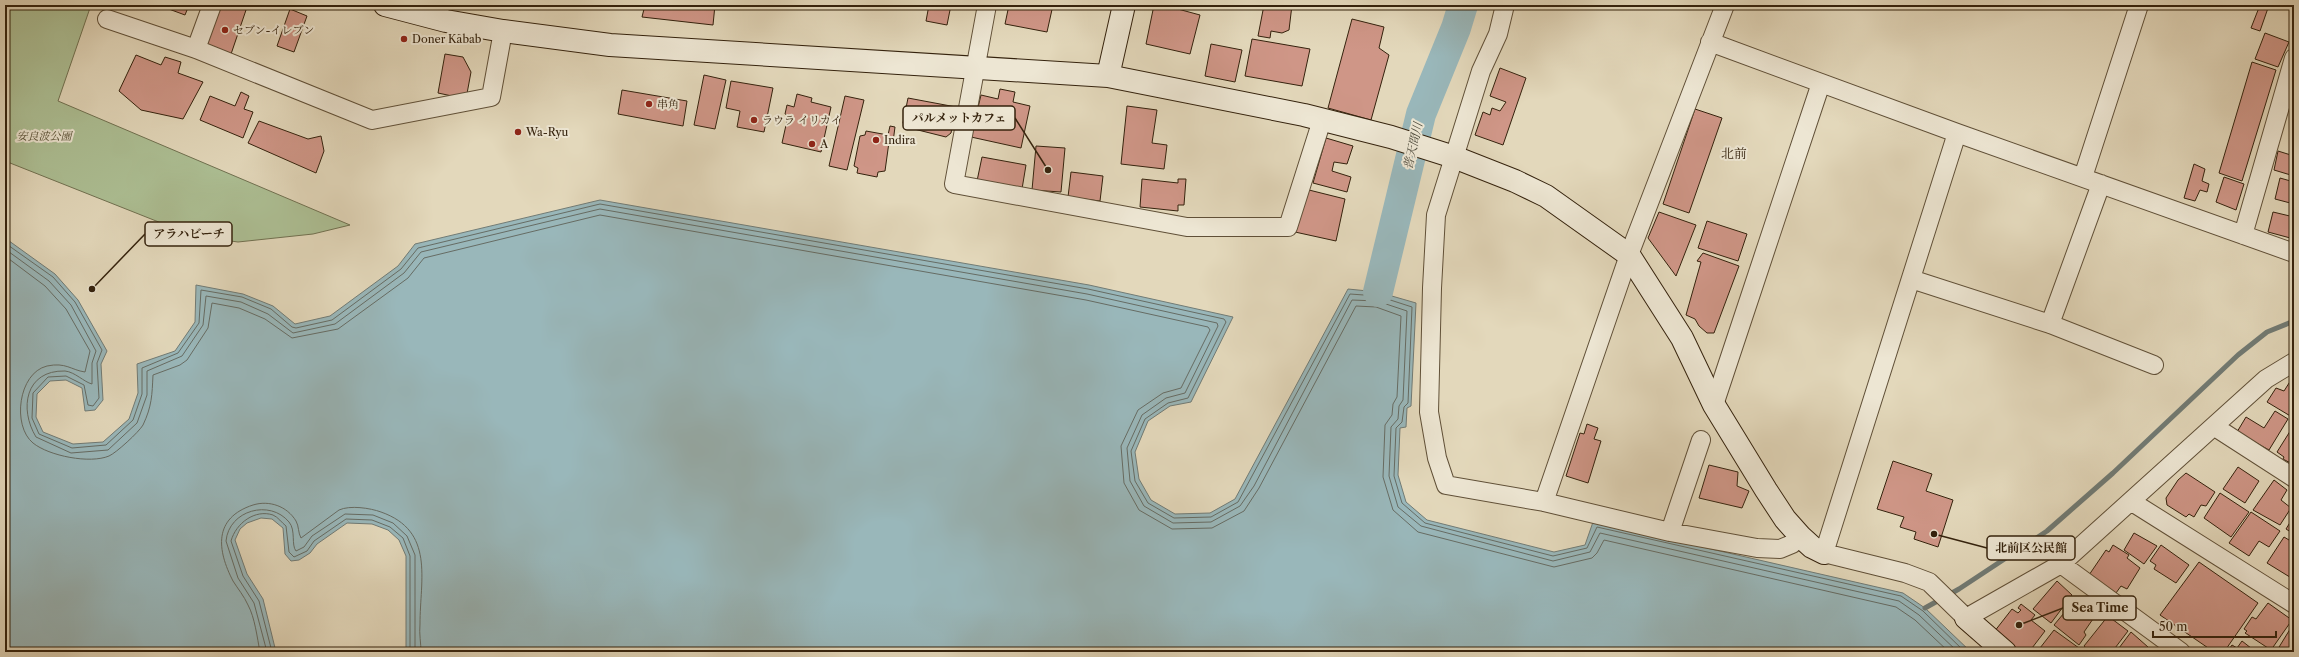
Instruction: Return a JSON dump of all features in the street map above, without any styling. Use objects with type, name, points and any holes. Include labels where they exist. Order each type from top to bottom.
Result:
[{"type":"street","points":[[196,49],[212,5]]},
{"type":"street","points":[[385,5],[446,21],[503,32],[610,45],[1108,76],[1322,120],[1391,137],[1450,156],[1515,181],[1546,196],[1629,255],[1682,338],[1714,405],[1781,513],[1812,548],[1824,553],[1905,573],[1929,582],[2005,652]]},
{"type":"street","points":[[988,5],[954,184],[1187,227],[1288,228],[1322,120]]},
{"type":"street","points":[[1108,76],[1124,5]]},
{"type":"street","points":[[1505,5],[1498,34],[1481,71],[1450,156],[1436,215],[1432,273],[1429,412],[1437,458],[1446,485],[1544,502],[1670,532],[1775,549],[1792,544],[1801,537]]},
{"type":"street","points":[[1544,502],[1629,255],[1725,5]]},
{"type":"street","points":[[2083,177],[2139,5]]},
{"type":"street","points":[[107,19],[196,49],[372,120],[491,97],[503,32]]},
{"type":"street","points":[[1710,42],[1957,133],[2294,253]]},
{"type":"street","points":[[2243,235],[2294,58]]},
{"type":"street","points":[[1714,405],[1821,83]]},
{"type":"street","points":[[1824,553],[1957,133]]},
{"type":"street","points":[[2050,324],[2101,184]]},
{"type":"street","points":[[1911,279],[2050,324],[2154,365]]},
{"type":"street","points":[[1962,614],[2061,564],[2132,502],[2266,380],[2294,362]]},
{"type":"street","points":[[2215,427],[2294,478]]},
{"type":"street","points":[[1670,532],[1701,440]]},
{"type":"street","points":[[2132,502],[2294,604]]},
{"type":"street","points":[[2061,564],[2182,652]]},
{"type":"green space","name":"安良波公園","points":[[5,5],[91,5],[58,101],[350,225],[313,234],[238,242],[194,236],[5,161]]},
{"type":"water","points":[[600,200],[1089,285],[1233,317],[1191,402],[1170,406],[1148,421],[1135,452],[1139,479],[1151,500],[1175,514],[1210,513],[1235,499],[1348,289],[1378,292],[1416,303],[1411,406],[1407,408],[1406,427],[1400,428],[1398,475],[1406,502],[1427,520],[1554,552],[1585,545],[1593,522],[1903,593],[1925,608],[1971,652],[406,652],[406,556],[399,540],[388,530],[372,524],[347,523],[317,544],[310,553],[299,560],[291,561],[285,554],[283,528],[272,519],[261,518],[247,523],[240,529],[235,540],[247,574],[263,599],[276,652],[5,652],[5,238],[55,274],[78,300],[107,351],[101,364],[103,400],[95,410],[85,411],[82,388],[66,380],[50,381],[37,394],[36,417],[43,432],[73,444],[103,442],[129,419],[138,393],[137,364],[175,351],[195,322],[196,285],[243,294],[273,306],[295,324],[330,316],[398,266],[415,244]]},
{"type":"building","points":[[158,5],[189,5],[185,15]]},
{"type":"building","name":"セブン-イレブン","points":[[220,5],[233,5],[246,10],[229,60],[204,51]]},
{"type":"building","points":[[645,5],[715,5],[713,25],[642,17]]},
{"type":"building","points":[[746,5],[755,5],[755,8],[746,8]]},
{"type":"building","points":[[929,5],[951,5],[947,25],[926,21]]},
{"type":"building","points":[[1009,5],[1053,5],[1047,32],[1005,24]]},
{"type":"building","points":[[1154,5],[1163,5],[1200,15],[1190,54],[1146,44]]},
{"type":"building","points":[[1264,5],[1292,5],[1289,30],[1282,33],[1271,31],[1270,38],[1258,36]]},
{"type":"building","points":[[2260,5],[2268,8],[2260,31],[2251,28]]},
{"type":"building","points":[[290,9],[307,16],[294,52],[277,46]]},
{"type":"building","points":[[1352,19],[1384,27],[1379,48],[1389,55],[1371,120],[1328,108]]},
{"type":"building","points":[[2265,33],[2289,42],[2278,67],[2255,59]]},
{"type":"building","points":[[1252,39],[1310,49],[1302,86],[1245,76]]},
{"type":"building","points":[[1211,44],[1242,50],[1235,82],[1205,76]]},
{"type":"building","points":[[445,54],[463,57],[471,72],[466,99],[438,93]]},
{"type":"building","points":[[136,55],[161,65],[165,57],[181,62],[178,73],[203,82],[183,119],[141,110],[119,91]]},
{"type":"building","points":[[2252,62],[2276,70],[2242,181],[2219,173]]},
{"type":"building","points":[[1500,68],[1526,78],[1503,145],[1475,135],[1483,112],[1490,115],[1492,108],[1500,111],[1506,102],[1490,96]]},
{"type":"building","points":[[704,75],[726,80],[715,129],[694,125]]},
{"type":"building","points":[[731,81],[773,88],[764,132],[737,127],[740,111],[726,108]]},
{"type":"building","points":[[1000,89],[1015,92],[1013,102],[1030,106],[1021,148],[971,137],[981,95],[998,99]]},
{"type":"building","points":[[622,90],[687,101],[683,126],[618,114]]},
{"type":"building","points":[[241,92],[249,96],[244,109],[253,112],[243,138],[200,120],[210,96],[235,106]]},
{"type":"building","points":[[797,94],[812,98],[811,102],[831,107],[821,152],[782,143],[788,116],[785,114],[787,105],[794,107]]},
{"type":"building","points":[[845,96],[864,100],[847,170],[829,166]]},
{"type":"building","points":[[908,98],[956,107],[951,133],[946,137],[906,127],[903,123]]},
{"type":"building","points":[[1127,106],[1157,110],[1152,143],[1167,145],[1164,169],[1121,164]]},
{"type":"building","points":[[1695,109],[1722,118],[1689,213],[1663,204]]},
{"type":"building","points":[[259,121],[308,139],[321,136],[324,151],[316,173],[248,143]]},
{"type":"building","points":[[890,126],[895,127],[893,142],[889,142],[885,171],[878,172],[877,177],[857,173],[858,168],[854,166],[860,136],[865,135],[866,131],[888,135]]},
{"type":"building","points":[[1326,138],[1353,146],[1347,164],[1334,162],[1332,171],[1351,177],[1347,192],[1313,183]]},
{"type":"building","points":[[1036,146],[1065,148],[1061,192],[1032,190]]},
{"type":"building","points":[[2278,151],[2294,156],[2294,176],[2274,170]]},
{"type":"building","points":[[982,157],[1026,165],[1022,189],[977,181]]},
{"type":"building","points":[[2194,164],[2205,169],[2202,181],[2209,184],[2207,192],[2200,190],[2195,201],[2184,198]]},
{"type":"building","points":[[1071,172],[1103,176],[1100,201],[1068,197]]},
{"type":"building","points":[[2224,177],[2244,184],[2236,210],[2216,202]]},
{"type":"building","points":[[2280,178],[2294,182],[2294,204],[2275,199]]},
{"type":"building","points":[[1142,179],[1178,183],[1178,179],[1186,179],[1184,205],[1178,205],[1178,211],[1140,207]]},
{"type":"building","points":[[1305,189],[1345,199],[1336,241],[1295,232]]},
{"type":"building","points":[[1659,212],[1696,225],[1676,276],[1648,238]]},
{"type":"building","points":[[2273,212],[2294,217],[2294,239],[2268,232]]},
{"type":"building","points":[[1707,221],[1747,234],[1738,261],[1698,248]]},
{"type":"building","points":[[1703,253],[1739,266],[1714,333],[1707,333],[1699,326],[1695,319],[1686,315],[1701,262],[1697,261]]},
{"type":"building","points":[[2291,380],[2294,380],[2294,413],[2292,417],[2267,402],[2276,388],[2284,391]]},
{"type":"building","points":[[2275,411],[2288,419],[2269,450],[2237,432],[2246,417],[2264,428]]},
{"type":"building","points":[[1587,424],[1598,428],[1594,439],[1601,441],[1588,483],[1566,476],[1580,433],[1584,434]]},
{"type":"building","points":[[2294,425],[2294,465],[2283,459],[2284,457],[2277,452]]},
{"type":"building","points":[[1893,461],[1932,474],[1926,491],[1953,500],[1938,547],[1914,539],[1916,532],[1900,527],[1904,517],[1877,509]]},
{"type":"building","points":[[1709,465],[1738,472],[1737,486],[1749,491],[1742,508],[1699,498]]},
{"type":"building","points":[[2238,467],[2259,481],[2245,503],[2223,489]]},
{"type":"building","points":[[2186,473],[2215,492],[2206,506],[2201,505],[2194,517],[2189,514],[2186,517],[2167,505],[2166,498],[2178,480]]},
{"type":"building","points":[[2274,480],[2287,490],[2281,500],[2291,508],[2280,525],[2253,510]]},
{"type":"building","points":[[2220,493],[2249,512],[2231,537],[2204,518]]},
{"type":"building","points":[[2251,512],[2280,531],[2269,547],[2259,541],[2249,556],[2229,543]]},
{"type":"building","points":[[2294,516],[2294,534],[2286,529]]},
{"type":"building","points":[[2134,533],[2157,546],[2144,564],[2124,550]]},
{"type":"building","points":[[2284,537],[2294,543],[2293,579],[2267,563]]},
{"type":"building","points":[[2113,545],[2129,555],[2127,558],[2140,568],[2127,589],[2121,586],[2116,593],[2089,575],[2106,550],[2109,552]]},
{"type":"building","points":[[2161,545],[2189,565],[2176,583],[2154,569],[2156,565],[2150,561]]},
{"type":"building","points":[[2199,562],[2258,603],[2224,652],[2214,652],[2160,615]]},
{"type":"building","points":[[2057,581],[2072,595],[2051,623],[2033,609]]},
{"type":"building","points":[[2074,601],[2095,616],[2084,632],[2086,635],[2079,645],[2054,625]]},
{"type":"building","points":[[2268,603],[2292,620],[2271,650],[2245,633],[2247,631],[2244,629],[2252,617],[2256,619]]},
{"type":"building","points":[[2021,604],[2035,615],[2031,620],[2045,631],[2029,652],[2020,652],[1994,632],[2012,609],[2018,613],[2021,610],[2018,608]]},
{"type":"building","points":[[2108,616],[2128,631],[2112,652],[2091,652],[2084,646]]},
{"type":"building","points":[[2292,626],[2294,627],[2294,652],[2276,652]]},
{"type":"building","points":[[2054,630],[2079,648],[2076,652],[2044,652],[2040,648]]},
{"type":"building","points":[[2131,632],[2148,647],[2144,652],[2116,652]]},
{"type":"building","points":[[2242,641],[2256,652],[2227,652],[2232,645],[2237,648]]},
{"type":"waterway","name":"普天間川","points":[[1378,292],[1421,114],[1456,28],[1463,5]]},
{"type":"waterway","points":[[1925,608],[1959,589],[2047,531],[2113,473],[2238,355],[2267,332],[2294,321]]},
{"type":"place","name":"セブン-イレブン","points":[[225,30]]},
{"type":"place","name":"Doner Kabab","points":[[404,39]]},
{"type":"place","name":"串角","points":[[649,104]]},
{"type":"place","name":"ラウラ イリカイ","points":[[754,120]]},
{"type":"place","name":"Wa-Ryu","points":[[518,132]]},
{"type":"place","name":"Indira","points":[[876,140]]},
{"type":"place","name":"A","points":[[812,144]]},
{"type":"place","name":"パルメットカフェ","points":[[1048,170]]},
{"type":"place","name":"アラハビーチ","points":[[92,289]]},
{"type":"place","name":"北前区公民館","points":[[1934,534]]},
{"type":"place","name":"Sea Time","points":[[2019,625]]},
{"type":"district","name":"北前","points":[[1734,153]]}]
